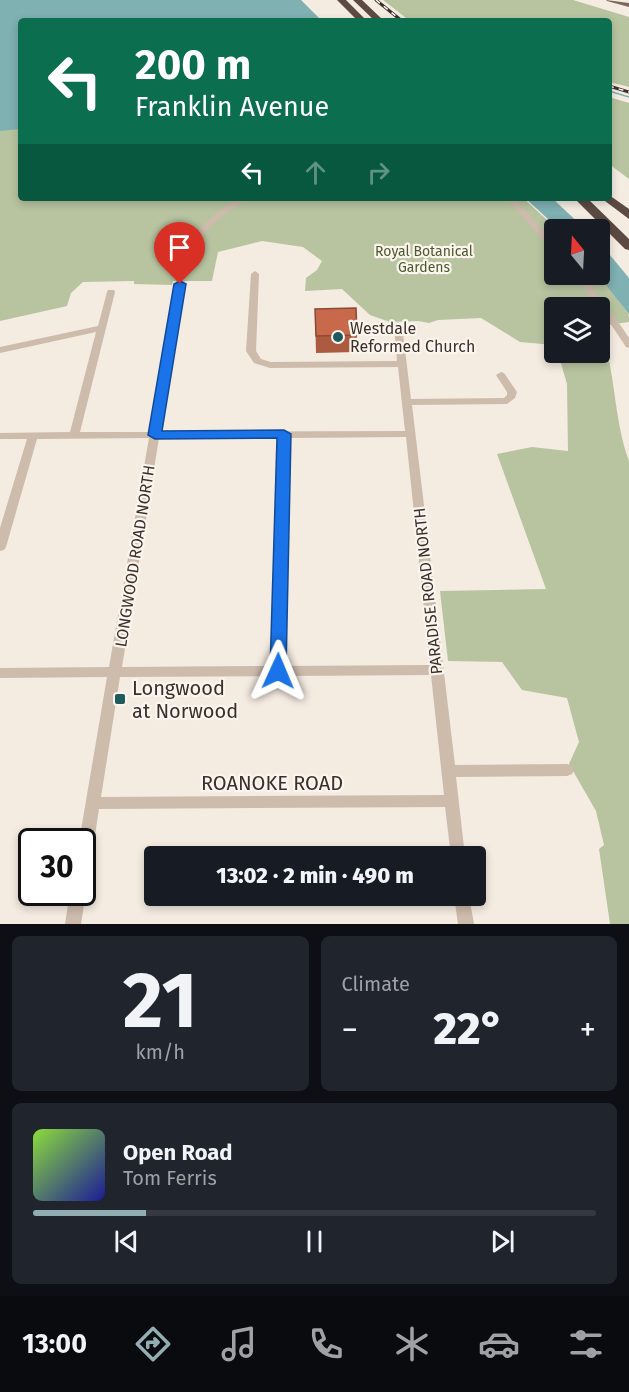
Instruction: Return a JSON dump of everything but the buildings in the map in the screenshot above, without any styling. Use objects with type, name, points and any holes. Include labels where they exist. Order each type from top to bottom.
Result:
[{"type":"highway","points":[[341,0],[360,18]]},
{"type":"highway","points":[[357,0],[377,18]]},
{"type":"highway","points":[[583,201],[629,246]]},
{"type":"highway","points":[[611,201],[629,215]]},
{"type":"main road","points":[[609,0],[629,5]]},
{"type":"street","name":"LONGWOOD ROAD NORTH","points":[[89,828],[186,252],[198,234],[214,218],[240,201]]},
{"type":"street","points":[[513,201],[544,236]]},
{"type":"street","points":[[255,274],[251,351],[257,361],[270,364],[402,364]]},
{"type":"street","points":[[586,285],[618,326],[629,345]]},
{"type":"street","points":[[74,435],[111,292]]},
{"type":"street","name":"PARADISE ROAD NORTH","points":[[398,325],[457,846]]},
{"type":"street","points":[[0,350],[101,328]]},
{"type":"street","points":[[406,402],[507,401],[512,396],[512,392],[501,375]]},
{"type":"street","points":[[278,671],[284,434]]},
{"type":"street","points":[[0,436],[410,434]]},
{"type":"street","points":[[0,547],[33,435]]},
{"type":"street","points":[[0,673],[437,670]]},
{"type":"street","points":[[448,771],[567,770]]},
{"type":"street","name":"ROANOKE ROAD","points":[[93,803],[452,801]]},
{"type":"street","points":[[73,924],[76,906]]},
{"type":"street","points":[[463,906],[465,924]]},
{"type":"green space","points":[[383,0],[573,0],[629,17],[629,87],[612,83],[612,18],[406,18]]},
{"type":"green space","points":[[612,98],[629,103],[629,179],[612,166]]},
{"type":"green space","name":"Royal Botanical Gardens","points":[[18,122],[18,201],[526,201],[546,219],[544,219],[544,285],[607,285],[628,313],[629,322],[610,325],[610,297],[544,297],[544,344],[520,342],[481,318],[438,320],[429,323],[390,322],[370,315],[342,289],[305,291],[306,278],[317,270],[322,261],[303,247],[262,241],[218,252],[212,281],[173,281],[172,285],[134,284],[134,281],[83,282],[71,293],[67,306],[0,321],[0,125]]},
{"type":"green space","points":[[561,363],[609,363],[620,428],[629,461],[629,924],[610,924],[599,849],[604,845],[596,811],[569,764],[579,742],[567,698],[522,690],[502,662],[448,661],[440,591],[546,589],[497,454],[532,447],[568,451],[567,384]]},
{"type":"water","points":[[0,0],[301,0],[319,18],[18,18],[18,129],[0,131]]},
{"type":"water","points":[[528,201],[555,201],[574,219],[548,219]]},
{"type":"water","points":[[610,255],[629,278],[629,314],[606,285],[610,285]]},
{"type":"waterway","points":[[612,92],[629,97]]},
{"type":"railway","points":[[376,0],[398,18]]},
{"type":"railway","points":[[612,87],[629,92]]},
{"type":"place","name":"Westdale Reformed Church","points":[[338,337]]},
{"type":"place","name":"Longwood at Norwood","points":[[120,699]]},
{"type":"route","points":[[180,284],[155,435],[284,434],[278,671]]}]
